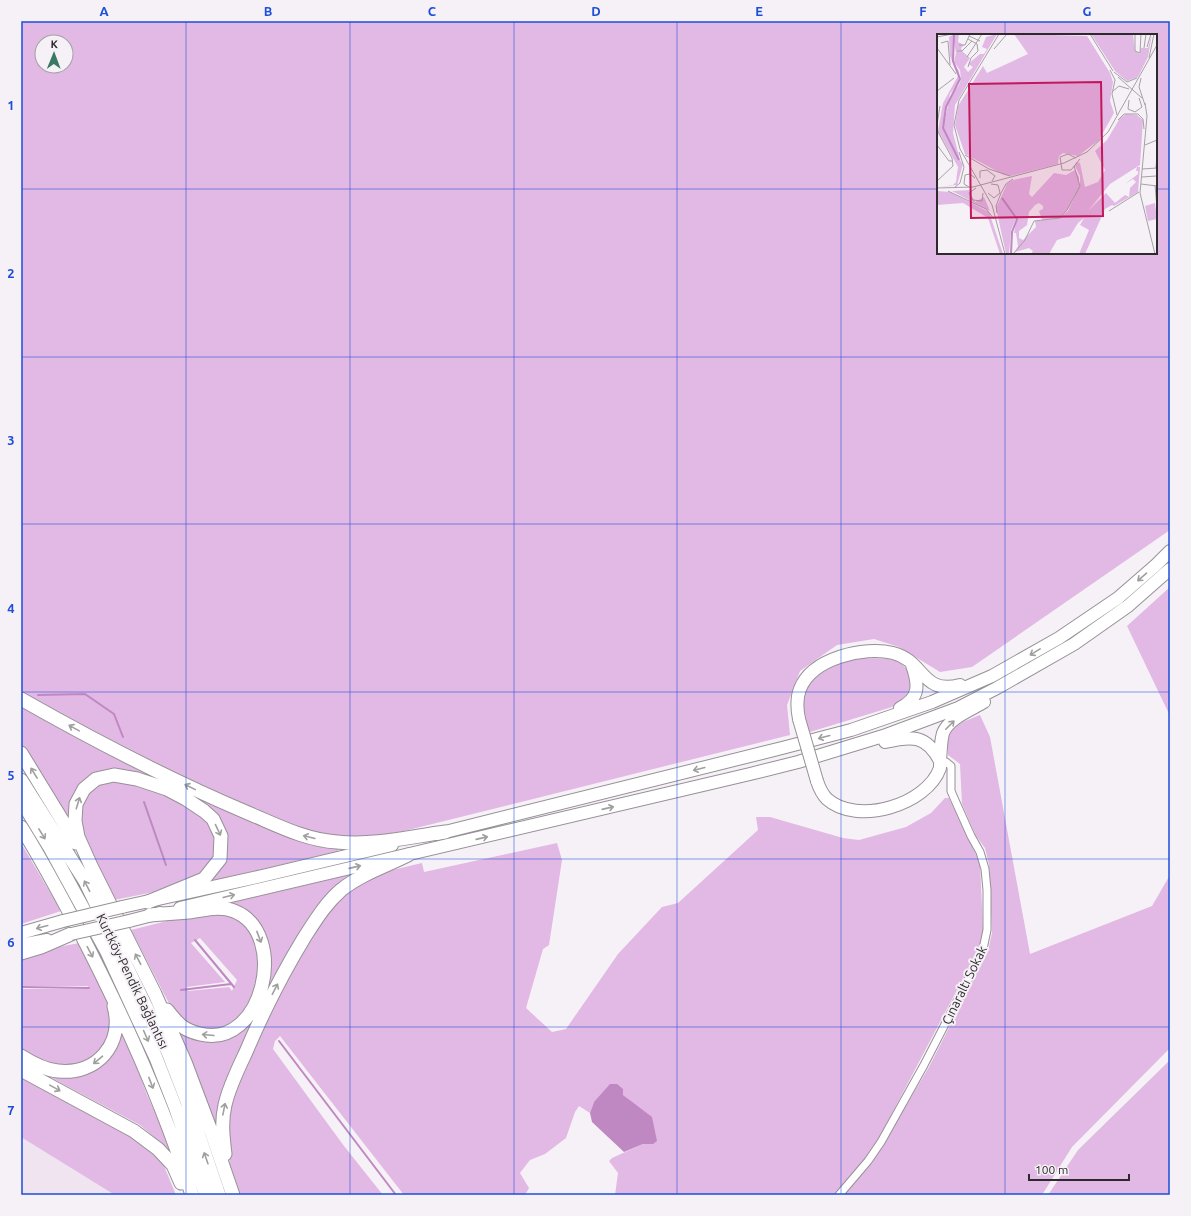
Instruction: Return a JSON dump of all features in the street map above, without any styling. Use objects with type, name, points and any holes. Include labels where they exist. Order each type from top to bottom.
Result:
[{"type":"highway","points":[[21,932],[445,832],[851,730],[932,702],[992,676],[1059,638],[1118,598],[1170,551]]},
{"type":"highway","points":[[992,676],[953,686],[942,687],[932,684],[911,662],[902,656],[881,651],[856,652],[832,660],[811,673],[802,684],[796,704],[816,781],[823,795],[834,804],[852,810],[877,810],[906,802],[922,792],[935,778],[940,768],[943,734],[950,724],[1009,688],[1128,606],[1170,569]]},
{"type":"highway","points":[[798,762],[883,736],[958,708],[997,688],[1074,644]]},
{"type":"highway","points":[[851,730],[901,708],[913,699],[917,689],[917,684],[911,662]]},
{"type":"highway","points":[[21,699],[79,731],[189,786],[307,837],[336,842],[358,843],[445,832]]},
{"type":"highway","points":[[21,945],[129,921],[901,738],[916,738],[928,743],[933,748],[940,761]]},
{"type":"highway","points":[[21,753],[91,866]]},
{"type":"highway","points":[[148,902],[204,879],[220,859],[221,836],[213,819],[204,811],[186,798],[167,789],[137,779],[114,775],[96,779],[84,789],[76,804],[75,822],[78,837],[155,994],[188,1069],[212,1131],[232,1192]]},
{"type":"highway","name":"Kurtköy-Pendik Bağlantısı","points":[[21,780],[85,881],[168,1052],[187,1101],[219,1195]]},
{"type":"highway","name":"Kurtköy-Pendik Bağlantısı","points":[[21,800],[50,846],[107,952],[153,1052],[176,1109],[206,1195]]},
{"type":"highway","points":[[21,827],[39,856],[108,985],[136,1045],[183,1166],[192,1195]]},
{"type":"highway","points":[[21,835],[39,856]]},
{"type":"highway","points":[[232,1192],[222,1126],[224,1107],[251,1038],[275,989],[322,909],[341,890],[354,881],[408,855]]},
{"type":"highway","points":[[150,915],[191,912],[210,908],[233,910],[242,915],[256,929],[264,950],[265,960],[263,982],[254,1006],[247,1018],[229,1032],[208,1036],[192,1032],[184,1028],[178,1024],[155,994]]},
{"type":"highway","points":[[21,953],[41,947],[71,934]]},
{"type":"highway","points":[[21,1056],[28,1061],[58,1071],[81,1070],[95,1064],[111,1046],[114,1036],[115,1011],[108,985]]},
{"type":"highway","points":[[21,1070],[134,1131],[158,1149],[172,1165],[187,1195]]},
{"type":"street","name":"Çınaraltı Sokak","points":[[839,1195],[868,1161],[881,1142],[924,1065],[977,962],[986,939],[987,897],[983,861],[951,791],[951,766],[946,762],[940,761]]},
{"type":"shaded area","points":[[21,21],[1170,21],[1170,530],[972,667],[940,672],[899,647],[874,639],[837,645],[800,671],[787,705],[790,735],[404,831],[363,838],[342,839],[301,830],[170,773],[21,693]]},
{"type":"shaded area","points":[[1170,587],[1170,716],[1127,626]]},
{"type":"shaded area","points":[[853,659],[885,659],[896,661],[906,668],[911,674],[911,691],[901,703],[810,732],[803,716],[801,706],[802,697],[811,682],[825,671]]},
{"type":"shaded area","points":[[21,702],[74,732],[339,846],[338,851],[207,882],[222,861],[227,848],[227,840],[221,822],[139,773],[112,769],[101,771],[69,823],[21,746]]},
{"type":"shaded area","points":[[980,715],[990,737],[1030,954],[1152,906],[1170,875],[1170,1048],[1072,1147],[1042,1195],[844,1195],[872,1163],[929,1067],[988,951],[992,933],[989,865],[985,848],[976,836],[962,804],[960,764],[948,755],[948,738],[950,732],[964,721]]},
{"type":"shaded area","points":[[116,781],[151,789],[177,801],[201,817],[214,831],[216,842],[213,861],[201,876],[169,889],[114,900],[82,836],[80,807],[87,793],[99,784]]},
{"type":"shaded area","points":[[945,798],[949,798],[980,863],[983,931],[979,948],[879,1138],[865,1159],[835,1195],[615,1195],[618,1173],[609,1161],[612,1158],[643,1144],[653,1144],[629,1100],[623,1095],[623,1089],[594,1102],[590,1113],[579,1106],[575,1112],[566,1138],[545,1154],[530,1160],[520,1173],[529,1188],[525,1195],[404,1195],[280,1036],[275,1041],[273,1049],[344,1146],[383,1195],[241,1195],[230,1164],[226,1131],[228,1110],[262,1026],[311,934],[340,896],[380,873],[422,863],[424,872],[557,843],[562,860],[549,945],[543,949],[526,1008],[552,1032],[566,1029],[618,954],[662,907],[678,903],[758,830],[756,817],[770,817],[843,838],[859,840],[906,827],[931,813]]},
{"type":"shaded area","points":[[21,843],[61,911],[21,924]]},
{"type":"shaded area","points":[[357,873],[277,978],[218,1140],[174,1024],[196,1039],[208,1041],[221,1040],[234,1036],[249,1025],[259,1008],[266,938],[225,904]]},
{"type":"shaded area","points":[[203,912],[232,914],[250,932],[256,948],[258,967],[255,986],[247,1004],[236,1018],[222,1027],[204,1029],[184,1022],[168,1002],[131,930]],"holes":[[[200,938],[237,980],[232,991],[229,987],[188,991],[187,987],[225,982],[191,943]]]},
{"type":"shaded area","points":[[79,943],[106,998],[112,1018],[111,1029],[103,1050],[85,1064],[55,1066],[21,1051],[21,989],[90,989],[88,986],[21,986],[21,957],[43,950]]},
{"type":"shaded area","points":[[121,1023],[147,1095],[173,1153],[140,1125],[21,1063],[86,1073]]},
{"type":"shaded area","points":[[1170,1060],[1170,1195],[1048,1195],[1078,1150]]},
{"type":"shaded area","points":[[21,1078],[136,1139],[152,1152],[164,1166],[176,1195],[115,1195],[21,1137]]},
{"type":"shaded area","points":[[610,1084],[617,1084],[623,1089],[623,1095],[652,1117],[657,1141],[653,1144],[643,1144],[624,1152],[592,1122],[590,1113],[594,1102]]},
{"type":"shaded area","points":[[21,1136],[116,1195],[21,1195]]},
{"type":"waterway","points":[[38,695],[85,694],[114,714],[123,737]]},
{"type":"waterway","points":[[144,802],[166,865]]},
{"type":"waterway","points":[[195,940],[234,987]]},
{"type":"waterway","points":[[181,990],[231,984]]},
{"type":"waterway","points":[[21,987],[89,988]]},
{"type":"waterway","points":[[279,1041],[396,1195]]}]
